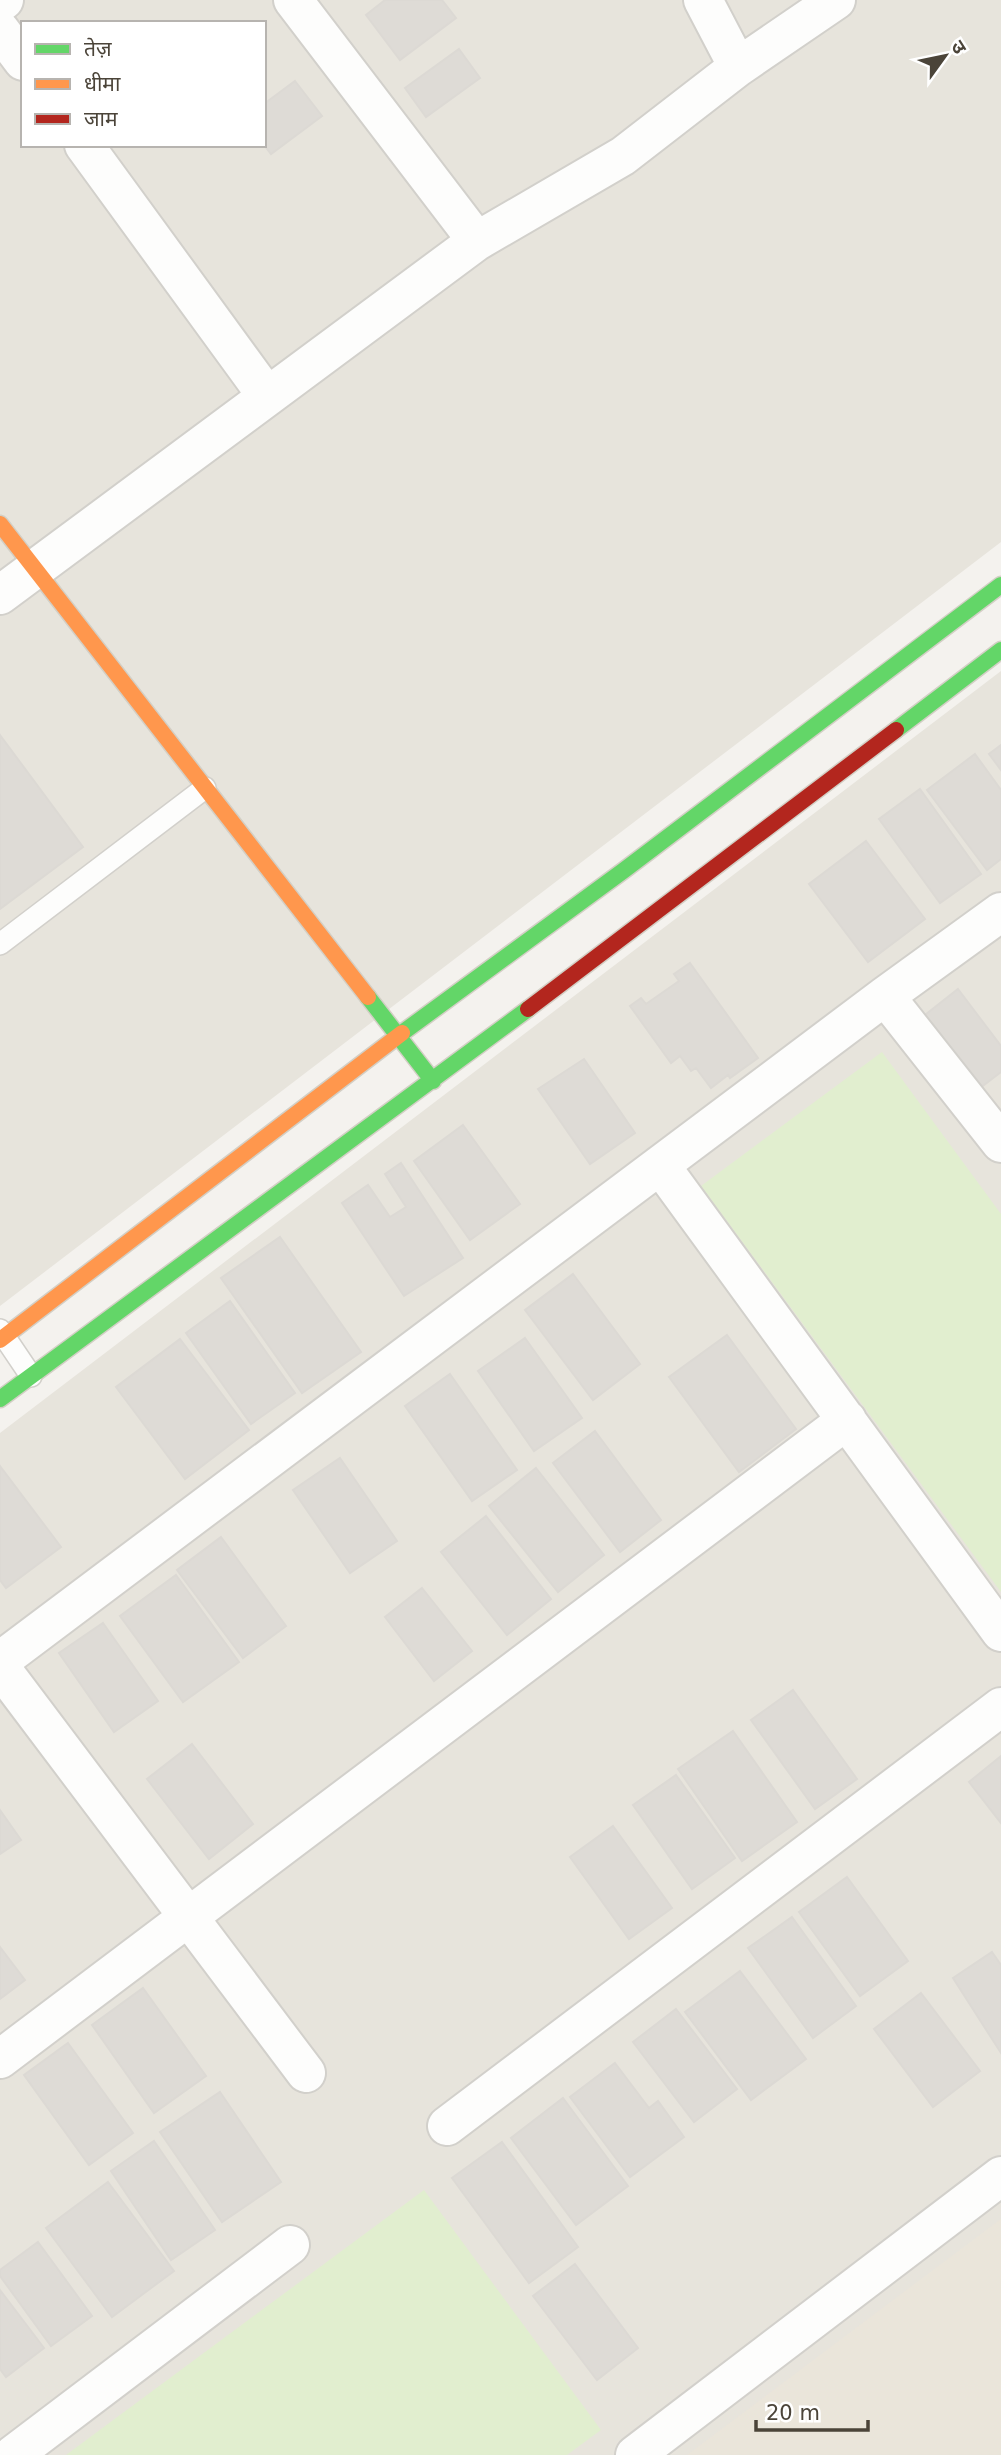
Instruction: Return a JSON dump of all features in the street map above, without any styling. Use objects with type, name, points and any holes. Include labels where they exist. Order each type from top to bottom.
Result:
[{"type":"street","points":[[293,0],[477,241]]},
{"type":"street","points":[[703,0],[738,67]]},
{"type":"street","points":[[0,595],[477,241],[623,156],[738,67],[836,0]]},
{"type":"street","points":[[0,30],[21,58]]},
{"type":"street","points":[[85,147],[267,396]]},
{"type":"street","points":[[0,524],[433,1081]]},
{"type":"street","points":[[2,1335],[399,1035],[623,872],[1001,585]]},
{"type":"street","points":[[0,1399],[433,1081],[1001,650]]},
{"type":"street","points":[[0,1661],[885,996],[1001,912]]},
{"type":"street","points":[[885,996],[1001,1143]]},
{"type":"street","points":[[660,1165],[1001,1632]]},
{"type":"street","points":[[0,2059],[846,1420]]},
{"type":"street","points":[[0,1667],[306,2073]]},
{"type":"street","points":[[447,2126],[1001,1707]]},
{"type":"street","points":[[635,2455],[1001,2176]]},
{"type":"street","points":[[13,2455],[290,2245]]},
{"type":"lane","points":[[0,944],[205,788]]},
{"type":"lane","points":[[2,1335],[31,1376]]},
{"type":"shaded area","points":[[0,0],[1001,0],[1001,542],[0,1306]]},
{"type":"shaded area","points":[[1001,671],[1001,2455],[0,2455],[0,1433]]},
{"type":"shaded area","points":[[1001,2219],[1001,2455],[687,2455]]},
{"type":"green space","points":[[882,1052],[1001,1214],[1001,1592],[701,1186]]},
{"type":"green space","points":[[424,2190],[601,2430],[567,2455],[66,2455]]},
{"type":"building","points":[[385,0],[442,0],[456,18],[400,60],[366,15]]},
{"type":"building","points":[[459,49],[480,78],[426,117],[405,88]]},
{"type":"building","points":[[295,81],[322,116],[271,154],[266,147],[266,103]]},
{"type":"building","points":[[0,735],[83,847],[0,909]]},
{"type":"building","points":[[1001,745],[1001,770],[989,754]]},
{"type":"building","points":[[975,754],[1001,790],[1001,859],[987,870],[927,790]]},
{"type":"building","points":[[920,789],[981,874],[940,903],[879,819]]},
{"type":"building","points":[[866,841],[925,919],[868,962],[809,884]]},
{"type":"building","points":[[690,963],[758,1058],[711,1088],[696,1068],[691,1071],[680,1056],[671,1063],[630,1006],[641,998],[646,1004],[679,981],[674,974]]},
{"type":"building","points":[[958,989],[1001,1046],[1001,1072],[980,1088],[925,1015]]},
{"type":"building","points":[[584,1059],[635,1133],[590,1164],[538,1089]]},
{"type":"building","points":[[463,1125],[520,1204],[470,1240],[414,1161]]},
{"type":"building","points":[[401,1163],[463,1258],[404,1296],[342,1203],[368,1185],[390,1217],[406,1207],[385,1174]]},
{"type":"building","points":[[280,1237],[361,1352],[302,1393],[221,1278]]},
{"type":"building","points":[[573,1274],[640,1364],[593,1400],[525,1310]]},
{"type":"building","points":[[230,1301],[295,1393],[251,1424],[186,1333]]},
{"type":"building","points":[[727,1335],[796,1429],[739,1472],[669,1377]]},
{"type":"building","points":[[525,1338],[582,1418],[534,1451],[478,1371]]},
{"type":"building","points":[[180,1339],[249,1430],[185,1479],[116,1387]]},
{"type":"building","points":[[450,1374],[517,1470],[472,1501],[405,1406]]},
{"type":"building","points":[[595,1431],[661,1520],[620,1552],[553,1463]]},
{"type":"building","points":[[340,1458],[397,1541],[350,1573],[293,1490]]},
{"type":"building","points":[[0,1466],[61,1547],[6,1588],[0,1580]]},
{"type":"building","points":[[536,1468],[604,1555],[558,1592],[489,1506]]},
{"type":"building","points":[[486,1516],[551,1599],[507,1635],[441,1552]]},
{"type":"building","points":[[221,1537],[286,1626],[243,1658],[177,1570]]},
{"type":"building","points":[[176,1575],[239,1662],[183,1702],[120,1616]]},
{"type":"building","points":[[422,1588],[472,1651],[434,1681],[385,1617]]},
{"type":"building","points":[[103,1623],[158,1701],[114,1732],[59,1653]]},
{"type":"building","points":[[793,1690],[857,1779],[815,1809],[751,1720]]},
{"type":"building","points":[[733,1731],[797,1822],[742,1861],[678,1769]]},
{"type":"building","points":[[192,1744],[253,1824],[209,1859],[147,1779]]},
{"type":"building","points":[[1001,1756],[1001,1823],[969,1782]]},
{"type":"building","points":[[676,1775],[735,1858],[692,1889],[633,1805]]},
{"type":"building","points":[[0,1810],[21,1840],[0,1854]]},
{"type":"building","points":[[613,1826],[672,1908],[629,1939],[570,1857]]},
{"type":"building","points":[[847,1877],[908,1961],[860,1996],[799,1912]]},
{"type":"building","points":[[792,1917],[856,2006],[813,2038],[748,1948]]},
{"type":"building","points":[[0,1947],[25,1980],[0,1999]]},
{"type":"building","points":[[992,1952],[1001,1965],[1001,2053],[953,1978]]},
{"type":"building","points":[[740,1971],[806,2059],[751,2100],[685,2012]]},
{"type":"building","points":[[143,1988],[206,2076],[154,2113],[92,2025]]},
{"type":"building","points":[[921,1993],[980,2071],[933,2107],[874,2029]]},
{"type":"building","points":[[676,2009],[737,2089],[694,2122],[633,2042]]},
{"type":"building","points":[[68,2043],[133,2133],[89,2165],[24,2075]]},
{"type":"building","points":[[615,2063],[649,2108],[658,2101],[684,2137],[630,2177],[570,2097]]},
{"type":"building","points":[[220,2092],[281,2182],[222,2222],[160,2132]]},
{"type":"building","points":[[563,2098],[628,2186],[576,2225],[511,2138]]},
{"type":"building","points":[[154,2141],[215,2230],[171,2260],[111,2171]]},
{"type":"building","points":[[502,2142],[578,2247],[529,2283],[452,2178]]},
{"type":"building","points":[[108,2182],[174,2271],[112,2317],[46,2228]]},
{"type":"building","points":[[38,2242],[92,2316],[51,2346],[0,2276],[0,2270]]},
{"type":"building","points":[[575,2264],[638,2348],[597,2380],[533,2296]]},
{"type":"building","points":[[0,2290],[44,2348],[6,2377],[0,2369]]},
{"type":"traffic: fast","points":[[402,1033],[623,871],[1001,585]]},
{"type":"traffic: fast","points":[[896,730],[1001,650]]},
{"type":"traffic: fast","points":[[368,997],[433,1081]]},
{"type":"traffic: fast","points":[[0,1399],[528,1009]]},
{"type":"traffic: slow","points":[[0,524],[368,997]]},
{"type":"traffic: slow","points":[[0,1340],[402,1033]]},
{"type":"traffic: jam","points":[[528,1009],[896,730]]}]
